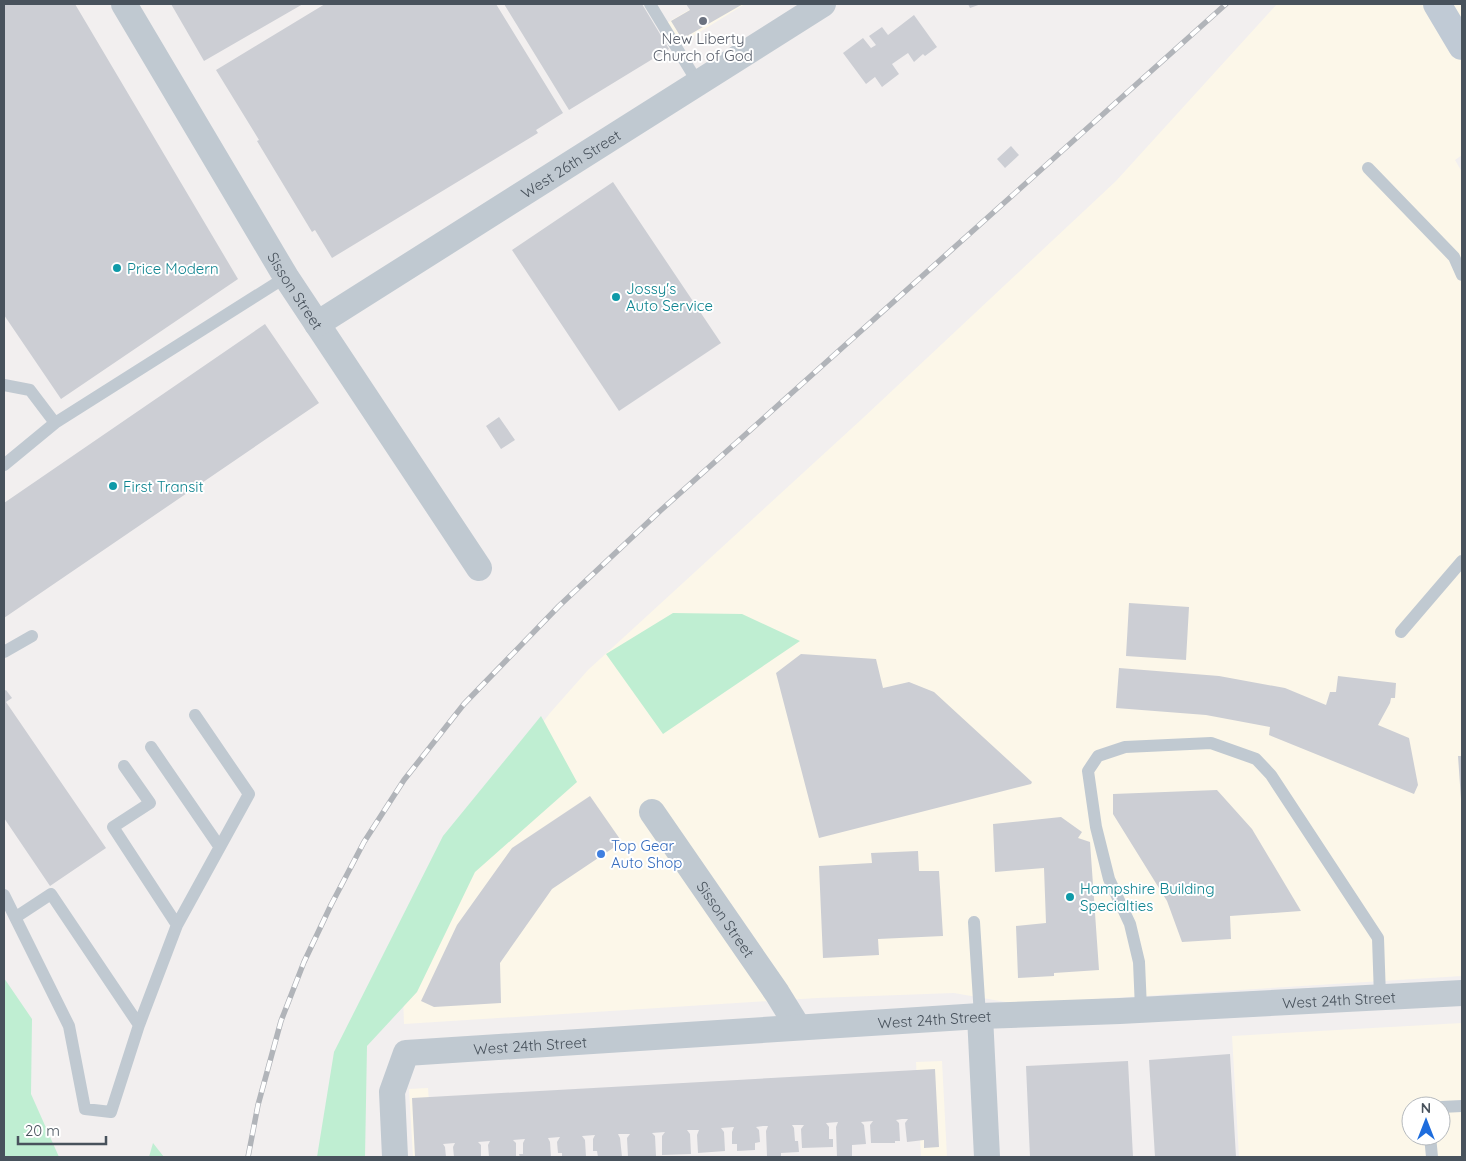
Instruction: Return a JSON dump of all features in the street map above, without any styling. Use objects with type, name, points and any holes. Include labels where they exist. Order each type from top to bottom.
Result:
[{"type":"main road","points":[[1437,4],[1462,46]]},
{"type":"street","name":"Sisson Street","points":[[124,4],[286,276],[479,568]]},
{"type":"street","name":"West 26th Street","points":[[317,324],[698,83],[817,5]]},
{"type":"street","name":"Sisson Street","points":[[652,812],[777,993],[798,1027]]},
{"type":"street","name":"West 24th Street","points":[[395,1157],[392,1092],[406,1053],[980,1016],[1462,993]]},
{"type":"street","points":[[980,1016],[987,1157]]},
{"type":"lane","points":[[650,4],[698,83]]},
{"type":"lane","points":[[1368,168],[1454,257],[1462,275]]},
{"type":"lane","points":[[4,465],[55,424],[286,276]]},
{"type":"lane","points":[[4,385],[30,390],[55,424]]},
{"type":"lane","points":[[1401,632],[1462,561]]},
{"type":"lane","points":[[4,652],[32,636]]},
{"type":"lane","points":[[4,895],[69,1026],[85,1109],[111,1112],[139,1025],[177,925],[248,794],[196,716]]},
{"type":"lane","points":[[1141,1009],[1139,962],[1130,924],[1109,879],[1096,827],[1088,771],[1098,756],[1125,747],[1211,743],[1256,759],[1271,776],[1378,938],[1380,997]]},
{"type":"lane","points":[[152,747],[219,846]]},
{"type":"lane","points":[[124,766],[150,803],[113,827],[177,925]]},
{"type":"lane","points":[[16,917],[51,894],[139,1025]]},
{"type":"lane","points":[[974,922],[980,1016]]},
{"type":"shaded area","points":[[699,4],[745,4],[677,46],[663,25]]},
{"type":"shaded area","points":[[1277,4],[1462,4],[1462,155],[1455,160],[1462,172],[1462,976],[1017,1004],[954,993],[817,998],[404,1024],[403,995],[473,814],[550,713],[588,670],[863,418],[1116,181]]},
{"type":"shaded area","points":[[1462,1023],[1462,1157],[1239,1157],[1232,1036]]},
{"type":"shaded area","points":[[942,1061],[947,1157],[921,1157],[916,1062]]},
{"type":"shaded area","points":[[428,1088],[433,1157],[413,1157],[409,1089]]},
{"type":"green space","points":[[673,613],[742,614],[800,641],[663,734],[606,654]]},
{"type":"green space","points":[[541,716],[577,782],[475,872],[417,992],[367,1046],[365,1157],[317,1157],[334,1052],[443,836]]},
{"type":"green space","points":[[4,978],[32,1019],[31,1094],[59,1157],[4,1157]]},
{"type":"green space","points":[[153,1143],[164,1157],[149,1157]]},
{"type":"building","points":[[4,4],[75,4],[238,279],[61,399],[4,315]]},
{"type":"building","points":[[171,4],[303,4],[204,61]]},
{"type":"building","points":[[325,4],[496,4],[563,113],[536,130],[538,133],[332,258],[315,230],[312,232],[216,70]]},
{"type":"building","points":[[504,4],[642,4],[669,49],[569,110]]},
{"type":"building","points":[[686,4],[743,4],[682,39],[671,21],[690,10]]},
{"type":"building","points":[[968,4],[981,4],[970,8]]},
{"type":"building","points":[[914,15],[937,47],[925,56],[923,54],[914,62],[908,53],[892,64],[899,74],[882,87],[875,77],[866,84],[843,53],[863,38],[871,48],[876,45],[869,36],[882,27],[888,35]]},
{"type":"building","points":[[1011,146],[1019,155],[1005,168],[997,159]]},
{"type":"building","name":"Jossy's Auto Service","points":[[613,182],[721,343],[619,411],[512,250]]},
{"type":"building","name":"First Transit","points":[[265,324],[319,403],[4,618],[4,503]]},
{"type":"building","points":[[499,417],[515,440],[501,449],[486,426]]},
{"type":"building","points":[[1129,603],[1189,607],[1186,660],[1126,656]]},
{"type":"building","points":[[801,654],[876,659],[883,688],[909,682],[934,692],[1032,782],[1031,784],[819,838],[776,673]]},
{"type":"building","points":[[1119,668],[1219,676],[1285,688],[1326,705],[1330,692],[1336,692],[1338,676],[1396,683],[1395,698],[1391,698],[1378,725],[1409,738],[1418,785],[1414,794],[1269,735],[1270,727],[1206,715],[1116,708]]},
{"type":"building","points":[[6,690],[12,698],[6,702],[106,848],[50,886],[4,818],[4,691]]},
{"type":"building","points":[[1458,756],[1462,756],[1462,799],[1461,799]]},
{"type":"building","points":[[1217,790],[1252,829],[1301,911],[1230,916],[1231,939],[1182,942],[1167,901],[1113,814],[1113,794]]},
{"type":"building","points":[[590,796],[622,842],[552,889],[500,963],[501,1003],[434,1007],[421,1001],[457,925],[512,848]]},
{"type":"building","name":"Hampshire Building Specialties","points":[[1061,817],[1082,832],[1078,838],[1090,842],[1099,970],[1054,973],[1054,976],[1018,978],[1016,926],[1046,923],[1044,868],[995,872],[993,824]]},
{"type":"building","points":[[918,851],[919,871],[939,871],[943,936],[878,939],[879,955],[823,958],[819,866],[872,863],[871,853]]},
{"type":"building","points":[[1230,1054],[1236,1157],[1155,1157],[1149,1060]]},
{"type":"building","points":[[1128,1061],[1133,1157],[1030,1157],[1026,1066]]},
{"type":"building","points":[[935,1069],[939,1147],[924,1148],[924,1140],[907,1142],[905,1123],[908,1119],[902,1119],[896,1120],[899,1123],[900,1141],[895,1141],[895,1143],[871,1143],[870,1125],[873,1121],[861,1122],[864,1125],[866,1144],[852,1145],[852,1157],[837,1157],[836,1127],[838,1122],[826,1123],[829,1127],[829,1139],[833,1139],[833,1147],[802,1148],[801,1129],[804,1125],[792,1125],[795,1141],[798,1141],[799,1152],[781,1153],[781,1156],[767,1156],[766,1131],[768,1126],[763,1126],[756,1127],[759,1130],[760,1142],[755,1143],[755,1150],[737,1151],[737,1144],[732,1144],[734,1127],[721,1128],[724,1132],[725,1151],[698,1153],[697,1135],[699,1130],[687,1130],[690,1134],[691,1154],[662,1155],[662,1136],[665,1132],[652,1133],[655,1136],[656,1156],[628,1157],[627,1138],[630,1134],[618,1134],[622,1157],[598,1157],[597,1151],[593,1151],[595,1135],[582,1136],[585,1140],[586,1157],[562,1157],[562,1153],[558,1153],[557,1142],[560,1137],[548,1138],[551,1157],[520,1157],[519,1154],[523,1154],[525,1139],[513,1140],[516,1143],[516,1157],[489,1157],[488,1145],[490,1141],[478,1142],[481,1145],[481,1157],[454,1157],[453,1147],[455,1143],[443,1144],[446,1157],[415,1157],[412,1098]]},
{"type":"railway","points":[[248,1157],[258,1105],[281,1021],[304,962],[331,905],[364,842],[404,780],[464,704],[559,606],[660,511],[1226,4]]},
{"type":"place","name":"New Liberty Church of God","points":[[703,21]]},
{"type":"place","name":"Price Modern","points":[[117,268]]},
{"type":"place","name":"Jossy's Auto Service","points":[[616,297]]},
{"type":"place","name":"First Transit","points":[[113,486]]},
{"type":"place","name":"Top Gear Auto Shop","points":[[601,854]]},
{"type":"place","name":"Hampshire Building Specialties","points":[[1070,897]]}]
